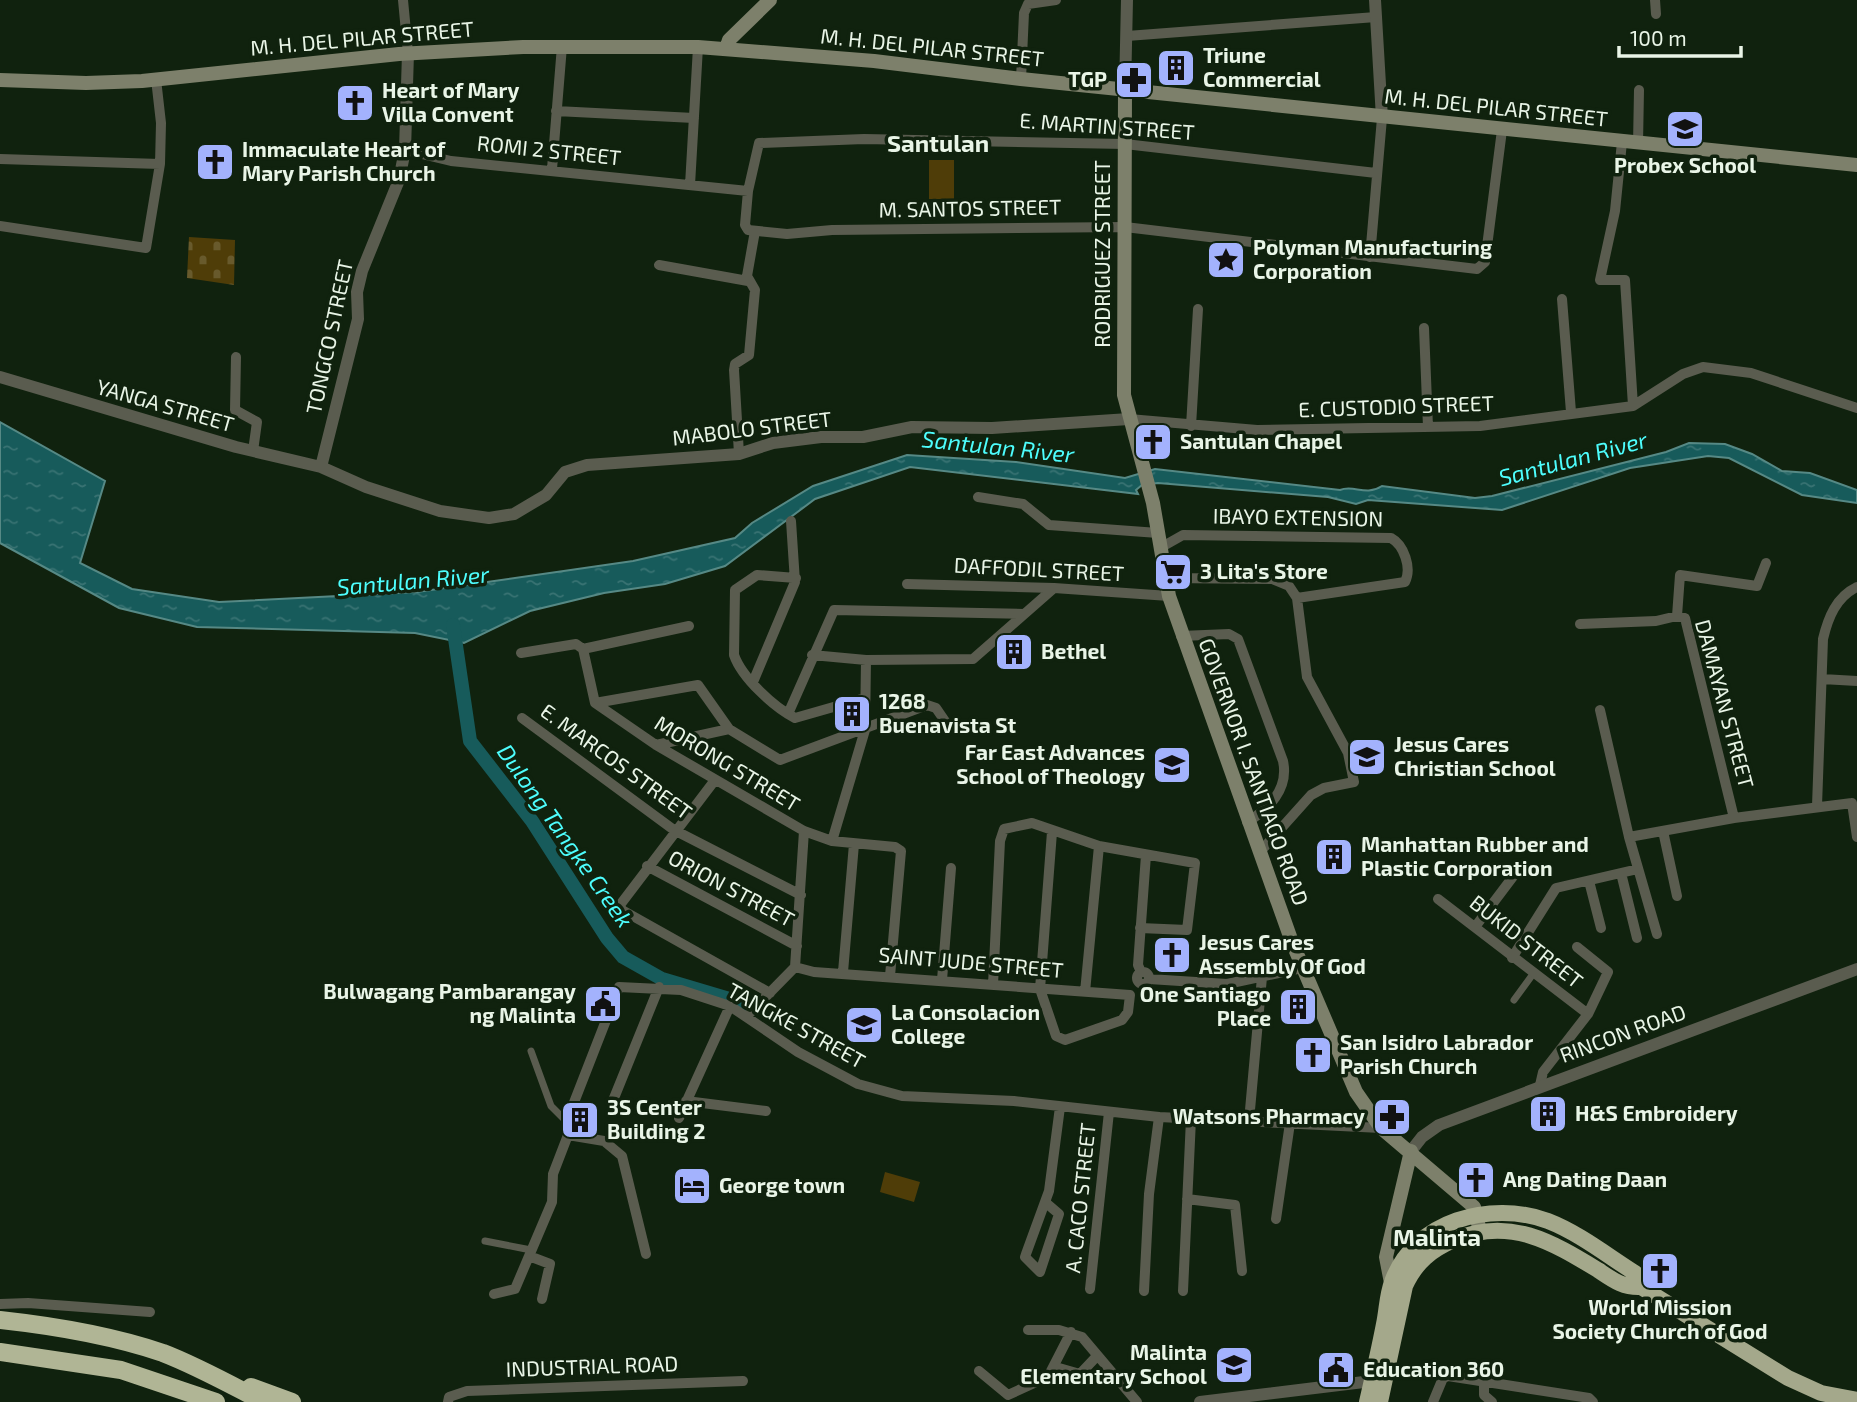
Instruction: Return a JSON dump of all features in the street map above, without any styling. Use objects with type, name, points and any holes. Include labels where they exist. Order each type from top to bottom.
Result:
[{"type":"highway","points":[[1380,1402],[1391,1319],[1391,1283],[1412,1248],[1441,1226],[1476,1217],[1515,1213],[1552,1223],[1635,1273],[1641,1287],[1795,1382],[1821,1393],[1857,1400]]},
{"type":"highway","points":[[1391,1319],[1417,1265],[1476,1217]]},
{"type":"highway","points":[[0,1320],[93,1334],[166,1355],[292,1402]]},
{"type":"highway","points":[[1367,1402],[1387,1343]]},
{"type":"highway","points":[[0,1352],[87,1363],[155,1379],[216,1402]]},
{"type":"highway","points":[[166,1355],[264,1402]]},
{"type":"highway","points":[[155,1379],[202,1402]]},
{"type":"main road","points":[[726,49],[729,40],[770,0]]},
{"type":"main road","name":"M. H. DEL PILAR STREET","points":[[0,80],[86,83],[156,79],[408,53],[562,46],[698,47],[874,61],[1382,118],[1857,165]]},
{"type":"main road","name":"RODRIGUEZ STREET","points":[[1125,90],[1124,395],[1153,503]]},
{"type":"main road","name":"GOVERNOR I. SANTIAGO ROAD","points":[[1153,503],[1165,578],[1181,636],[1302,968],[1356,1092],[1381,1128],[1410,1151],[1476,1217]]},
{"type":"main road","points":[[1391,1283],[1386,1257],[1410,1151]]},
{"type":"street","points":[[403,0],[408,53]]},
{"type":"street","points":[[1021,79],[1024,13],[1028,4],[1056,0]]},
{"type":"street","name":"RODRIGUEZ STREET","points":[[1125,90],[1127,0]]},
{"type":"street","points":[[1370,257],[1382,118],[1375,0]]},
{"type":"street","points":[[1655,0],[1656,14]]},
{"type":"street","points":[[1127,36],[1376,17]]},
{"type":"street","points":[[552,169],[562,46]]},
{"type":"street","points":[[690,185],[698,47]]},
{"type":"street","name":"TONGCO STREET","points":[[321,467],[358,319],[358,292],[362,271],[399,180],[405,150],[408,53]]},
{"type":"street","points":[[0,226],[146,248],[149,243],[160,164],[161,123],[156,79]]},
{"type":"street","points":[[1638,144],[1639,90]]},
{"type":"street","points":[[556,111],[694,118]]},
{"type":"street","name":"M. SANTOS STREET","points":[[755,231],[787,234],[832,230],[1125,227],[1370,257],[1482,267],[1502,130]]},
{"type":"street","name":"E. MARTIN STREET","points":[[748,191],[758,143],[877,139],[1125,144],[1376,173]]},
{"type":"street","points":[[1622,142],[1615,211],[1600,280],[1625,280],[1633,406]]},
{"type":"street","name":"ROMI 2 STREET","points":[[405,150],[451,161],[552,169],[748,191]]},
{"type":"street","points":[[0,159],[160,164]]},
{"type":"street","points":[[748,191],[745,225],[748,230],[755,231],[748,281]]},
{"type":"street","points":[[659,265],[748,281],[755,290],[749,355],[735,364],[734,370],[739,454]]},
{"type":"street","points":[[1562,299],[1571,412]]},
{"type":"street","points":[[1191,426],[1198,309]]},
{"type":"street","points":[[1424,328],[1428,427]]},
{"type":"street","points":[[236,357],[235,410],[257,422],[253,451]]},
{"type":"street","name":"E. CUSTODIO STREET","points":[[1129,419],[1191,426],[1340,431],[1480,426],[1633,406],[1683,374],[1703,367],[1751,373],[1857,408]]},
{"type":"street","name":"YANGA STREET","points":[[0,377],[253,451],[321,467]]},
{"type":"street","name":"MABOLO STREET","points":[[321,467],[366,487],[440,510],[488,517],[514,514],[546,495],[565,472],[587,465],[739,454],[773,443],[821,437],[863,438],[912,427],[992,428],[1129,419]]},
{"type":"street","points":[[978,497],[1023,504],[1049,525],[1158,533]]},
{"type":"street","points":[[753,682],[796,578],[791,521]]},
{"type":"street","name":"IBAYO EXTENSION","points":[[1160,548],[1183,535],[1391,538],[1400,544],[1408,568],[1407,579],[1297,598]]},
{"type":"street","points":[[1677,616],[1680,575],[1757,586],[1766,563]]},
{"type":"street","points":[[796,578],[757,575],[735,590],[734,655],[753,682],[788,714],[802,718],[865,698]]},
{"type":"street","points":[[1165,578],[1272,579],[1289,586],[1297,598],[1307,677],[1348,753],[1354,782],[1324,788],[1311,795],[1259,853]]},
{"type":"street","name":"DAFFODIL STREET","points":[[907,584],[1055,588],[1169,596]]},
{"type":"street","points":[[1817,806],[1823,639],[1831,614],[1846,594],[1857,587]]},
{"type":"street","points":[[812,655],[866,660],[973,659],[1055,588]]},
{"type":"street","points":[[788,714],[834,610],[1024,614]]},
{"type":"street","name":"DAMAYAN STREET","points":[[1580,624],[1656,621],[1677,616],[1685,618],[1734,818]]},
{"type":"street","points":[[583,649],[689,626]]},
{"type":"street","points":[[1181,636],[1229,634],[1238,639],[1283,761],[1285,773],[1279,793],[1261,813],[1247,822]]},
{"type":"street","points":[[521,653],[576,644],[583,649],[595,703],[698,685],[729,729],[780,760],[927,705],[936,708],[949,727],[982,725]]},
{"type":"street","points":[[832,841],[865,730],[866,660]]},
{"type":"street","points":[[1822,679],[1857,681]]},
{"type":"street","name":"MORONG STREET","points":[[595,703],[656,745],[804,831],[832,841],[895,847],[901,851],[890,976]]},
{"type":"street","points":[[1600,710],[1629,837],[1657,934]]},
{"type":"street","name":"E. MARCOS STREET","points":[[522,718],[674,831],[801,895]]},
{"type":"street","points":[[656,745],[729,729]]},
{"type":"street","points":[[715,780],[621,901],[622,910],[769,993]]},
{"type":"street","points":[[1629,837],[1854,800],[1857,837]]},
{"type":"street","points":[[993,985],[1000,841],[1004,829],[1032,823],[1099,846],[1191,860],[1196,867],[1187,930],[1140,928]]},
{"type":"street","points":[[746,1017],[795,967],[804,831]]},
{"type":"street","points":[[1662,831],[1677,896]]},
{"type":"street","points":[[1052,832],[1040,989],[1056,1036],[1065,1040],[1122,1020],[1127,1015],[1129,995],[1139,983],[1136,977],[1227,984],[1302,968]]},
{"type":"street","points":[[843,972],[854,844]]},
{"type":"street","points":[[1085,992],[1099,846]]},
{"type":"street","points":[[1145,976],[1138,965],[1146,855]]},
{"type":"street","name":"ORION STREET","points":[[647,866],[797,946]]},
{"type":"street","points":[[942,980],[951,868]]},
{"type":"street","points":[[1512,958],[1556,888],[1638,869]]},
{"type":"street","points":[[1475,927],[1518,870]]},
{"type":"street","points":[[1621,873],[1637,938]]},
{"type":"street","points":[[1589,881],[1601,928]]},
{"type":"street","name":"BUKID STREET","points":[[1438,899],[1588,1014],[1543,1072],[1540,1085]]},
{"type":"street","points":[[1577,947],[1608,972],[1588,1014]]},
{"type":"street","name":"SAINT JUDE STREET","points":[[795,967],[1129,995]]},
{"type":"street","name":"RINCON ROAD","points":[[1410,1151],[1422,1137],[1439,1125],[1540,1085],[1857,969]]},
{"type":"street","points":[[1514,999],[1533,974]]},
{"type":"street","points":[[1249,1121],[1262,977]]},
{"type":"street","name":"TANGKE STREET","points":[[494,1294],[516,1289],[552,1202],[556,1161],[568,1135],[568,1123],[619,987],[681,990],[730,1006],[798,1052],[876,1090],[902,1096],[1014,1101],[1159,1117],[1381,1128]]},
{"type":"street","points":[[612,1103],[659,987]]},
{"type":"street","points":[[679,1118],[730,1006]]},
{"type":"street","points":[[531,1051],[551,1106],[568,1123]]},
{"type":"street","points":[[686,1101],[766,1111]]},
{"type":"street","points":[[1045,1202],[1059,1214],[1043,1271],[1037,1269],[1026,1254],[1045,1202],[1060,1107]]},
{"type":"street","name":"A. CACO STREET","points":[[1090,1289],[1109,1112]]},
{"type":"street","points":[[1144,1291],[1149,1194],[1159,1117]]},
{"type":"street","points":[[1183,1291],[1191,1119]]},
{"type":"street","points":[[1276,1219],[1290,1123]]},
{"type":"street","points":[[568,1135],[604,1141],[618,1151],[646,1254]]},
{"type":"street","points":[[1187,1199],[1235,1205],[1242,1271]]},
{"type":"street","points":[[485,1241],[530,1253],[550,1265],[542,1299]]},
{"type":"street","points":[[0,1304],[29,1303],[150,1312]]},
{"type":"street","points":[[1028,1330],[1071,1332],[1082,1337],[1137,1402]]},
{"type":"street","points":[[979,1371],[1008,1395],[1044,1379],[1071,1332]]},
{"type":"street","points":[[1051,1371],[1059,1368],[1080,1374],[1097,1356]]},
{"type":"street","points":[[1433,1402],[1443,1378],[1484,1381],[1589,1398],[1593,1402]]},
{"type":"street","name":"INDUSTRIAL ROAD","points":[[448,1402],[449,1397],[467,1391],[743,1381]]},
{"type":"street","points":[[1199,1402],[1372,1381]]},
{"type":"street","points":[[1484,1381],[1485,1395],[1492,1402]]},
{"type":"green space","points":[[929,160],[954,160],[954,199],[929,199]]},
{"type":"green space","points":[[189,237],[235,240],[234,285],[187,278]]},
{"type":"green space","points":[[885,1172],[920,1182],[914,1202],[880,1192]]},
{"type":"water","points":[[0,422],[105,481],[80,563],[132,589],[219,602],[417,592],[633,561],[735,538],[752,523],[813,486],[907,455],[1016,462],[1125,478],[1155,469],[1340,490],[1350,488],[1365,491],[1382,486],[1475,498],[1666,452],[1689,443],[1725,444],[1752,454],[1782,471],[1810,473],[1857,490],[1857,503],[1802,495],[1729,458],[1708,456],[1630,468],[1502,510],[1368,500],[1356,504],[1328,497],[1158,483],[1142,485],[1136,490],[1138,494],[910,467],[815,499],[725,566],[665,584],[604,593],[530,611],[464,643],[415,633],[197,627],[119,608],[0,543]]},
{"type":"waterway","name":"Dulong Tangke Creek","points":[[453,625],[470,741],[532,821],[607,938],[623,957],[662,979],[736,1001],[748,1011]]},
{"type":"place","name":"Triune Commercial","points":[[1176,68]]},
{"type":"place","name":"TGP","points":[[1134,80]]},
{"type":"place","name":"Heart of Mary Villa Convent","points":[[355,103]]},
{"type":"place","name":"Probex School","points":[[1685,129]]},
{"type":"place","name":"Immaculate Heart of Mary Parish Church","points":[[215,162]]},
{"type":"place","name":"Polyman Manufacturing Corporation","points":[[1226,260]]},
{"type":"place","name":"Santulan Chapel","points":[[1153,442]]},
{"type":"place","name":"3 Lita's Store","points":[[1173,572]]},
{"type":"place","name":"Bethel","points":[[1014,652]]},
{"type":"place","name":"1268 Buenavista St","points":[[852,714]]},
{"type":"place","name":"Jesus Cares Christian School","points":[[1367,757]]},
{"type":"place","name":"Far East Advances School of Theology","points":[[1172,765]]},
{"type":"place","name":"Manhattan Rubber and Plastic Corporation","points":[[1334,857]]},
{"type":"place","name":"Jesus Cares Assembly Of God","points":[[1172,955]]},
{"type":"place","name":"Bulwagang Pambarangay ng Malinta","points":[[603,1004]]},
{"type":"place","name":"One Santiago Place","points":[[1298,1007]]},
{"type":"place","name":"La Consolacion College","points":[[864,1025]]},
{"type":"place","name":"San Isidro Labrador Parish Church","points":[[1313,1055]]},
{"type":"place","name":"H&S Embroidery","points":[[1548,1114]]},
{"type":"place","name":"Watsons Pharmacy","points":[[1392,1117]]},
{"type":"place","name":"3S Center Building 2","points":[[580,1120]]},
{"type":"place","name":"Ang Dating Daan","points":[[1476,1180]]},
{"type":"place","name":"George town","points":[[692,1186]]},
{"type":"place","name":"World Mission Society Church of God","points":[[1660,1271]]},
{"type":"place","name":"Malinta Elementary School","points":[[1234,1365]]},
{"type":"place","name":"Education 360","points":[[1336,1370]]},
{"type":"district","name":"Santulan","points":[[938,144]]},
{"type":"district","name":"Malinta","points":[[1437,1238]]},
{"type":"water label","name":"Santulan River","points":[[998,447]]},
{"type":"water label","name":"Santulan River","points":[[1573,459]]},
{"type":"water label","name":"Santulan River","points":[[413,581]]}]
